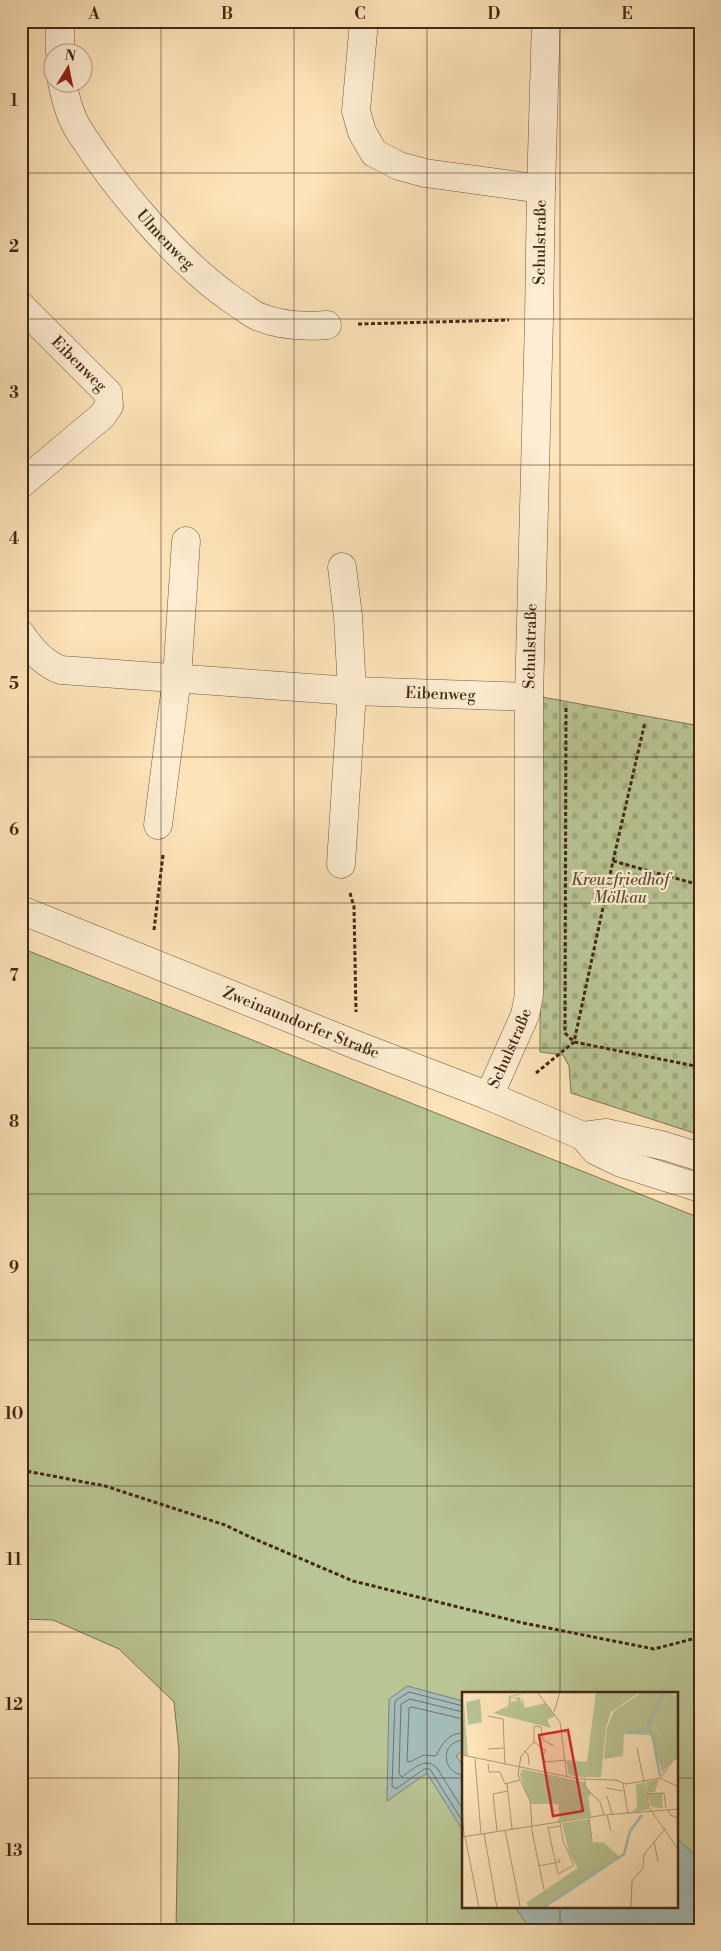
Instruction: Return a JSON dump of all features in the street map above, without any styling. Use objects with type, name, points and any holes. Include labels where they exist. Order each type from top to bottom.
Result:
[{"type":"street","points":[[60,21],[60,42]]},
{"type":"street","name":"Schulstraße","points":[[364,21],[356,112],[362,132],[374,153],[399,166],[418,172],[540,189]]},
{"type":"street","name":"Schulstraße","points":[[489,1096],[525,1015],[529,995],[529,697],[539,320],[540,189],[546,21]]},
{"type":"street","name":"Ulmenweg","points":[[64,92],[67,105],[79,131],[121,189],[162,237],[218,290],[258,317],[298,327],[327,325]]},
{"type":"street","name":"Eibenweg","points":[[21,306],[108,393],[109,406],[102,416],[21,484]]},
{"type":"street","points":[[158,825],[177,678],[186,541]]},
{"type":"street","points":[[340,864],[352,691],[348,616],[342,567]]},
{"type":"street","name":"Eibenweg","points":[[24,647],[51,667],[61,670],[352,691],[529,697]]},
{"type":"street","name":"Zweinaundorfer Straße","points":[[21,910],[356,1045],[489,1096],[583,1136],[596,1151],[621,1163],[700,1188]]},
{"type":"street","name":"Zweinaundorfer Straße","points":[[583,1136],[606,1133],[665,1146],[700,1157]]},
{"type":"path","points":[[327,325],[539,320]]},
{"type":"path","points":[[566,708],[565,1033],[574,1042],[700,1067]]},
{"type":"path","points":[[535,1074],[574,1042],[645,722]]},
{"type":"path","points":[[154,931],[165,833],[158,825]]},
{"type":"path","points":[[613,861],[700,885]]},
{"type":"path","points":[[340,864],[354,907],[356,1012]]},
{"type":"path","points":[[21,1470],[106,1486],[225,1525],[250,1538],[353,1581],[523,1623],[654,1650],[700,1637]]},
{"type":"green space","name":"Kreuzfriedhof Mölkau","points":[[542,697],[700,726],[700,1135],[571,1093],[569,1066],[563,1055],[540,1052]]},
{"type":"green space","points":[[21,948],[700,1218],[700,1930],[176,1930],[179,1751],[174,1702],[119,1649],[53,1620],[21,1619]]},
{"type":"water","points":[[407,1686],[462,1701],[462,1751],[456,1756],[462,1765],[462,1829],[427,1773],[387,1801],[389,1699]]},
{"type":"water","points":[[678,1839],[700,1860],[700,1930],[545,1930],[529,1927],[516,1908],[678,1908]]}]
